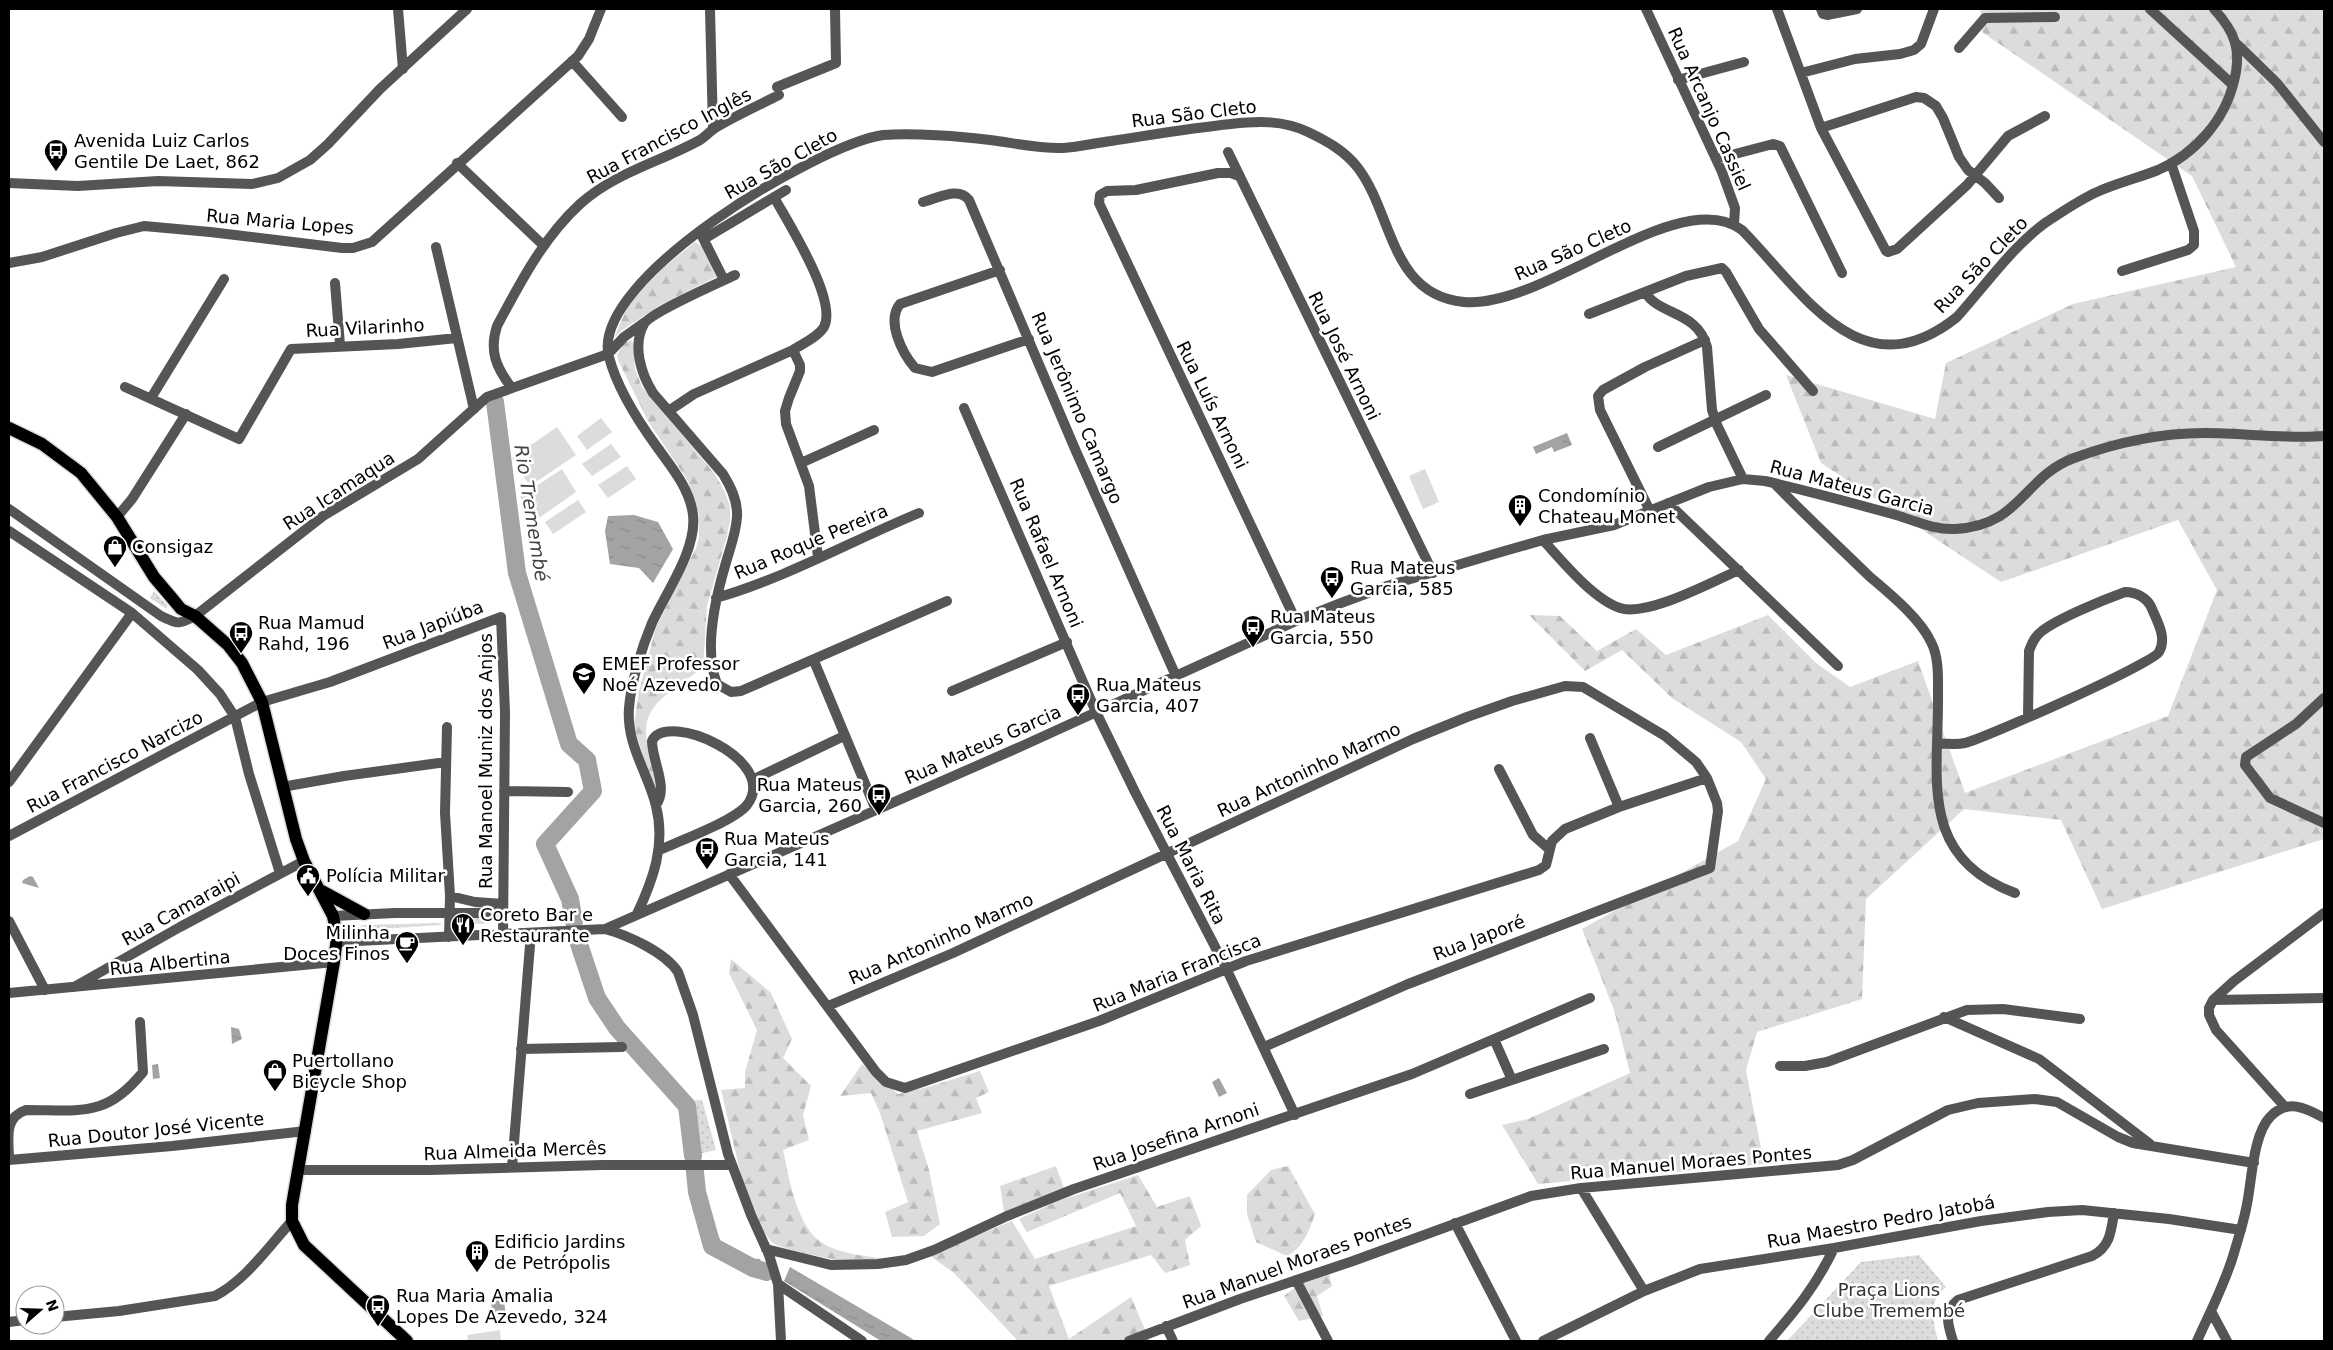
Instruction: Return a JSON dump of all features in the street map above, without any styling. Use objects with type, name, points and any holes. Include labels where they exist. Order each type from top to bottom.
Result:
[{"type":"main road","points":[[9,428],[42,444],[65,459],[96,490],[117,517],[154,577],[181,609],[195,616],[228,645],[238,658],[262,702],[293,830],[304,861],[333,916],[336,942],[306,1131],[292,1205],[292,1221],[304,1245],[319,1261],[407,1341]]},
{"type":"main road","points":[[319,889],[364,914]]},
{"type":"street","points":[[398,9],[403,69]]},
{"type":"street","points":[[9,183],[78,186],[158,181],[264,183],[292,172],[310,160],[467,9]]},
{"type":"street","name":"Rua Maria Lopes","points":[[9,263],[34,259],[144,226],[353,248],[379,238],[457,163],[572,61],[589,39],[601,9]]},
{"type":"street","points":[[710,9],[713,129]]},
{"type":"street","name":"Rua Francisco Inglês","points":[[511,387],[496,364],[493,337],[516,292],[544,245],[574,210],[598,191],[649,162],[701,139],[713,129],[778,91],[836,63],[835,9]]},
{"type":"street","name":"Rua Arcanjo Cassiel","points":[[1646,9],[1716,159],[1735,208],[1734,225]]},
{"type":"street","points":[[1777,9],[1809,98],[1822,128],[1886,251],[1890,252],[1897,249],[1920,230],[1960,192],[2008,136],[2045,116]]},
{"type":"street","points":[[1821,9],[1823,14],[1827,15],[1857,9]]},
{"type":"street","points":[[1801,73],[1855,59],[1900,54],[1914,50],[1921,44],[1934,9]]},
{"type":"street","points":[[2150,9],[2233,85]]},
{"type":"street","points":[[2214,9],[2228,26],[2238,45],[2277,83],[2324,142]]},
{"type":"street","points":[[1959,48],[1985,18],[2055,17]]},
{"type":"street","name":"Rua São Cleto","points":[[702,236],[734,208],[793,171],[843,146],[871,137],[894,134],[968,138],[1060,148],[1219,125],[1270,121],[1302,129],[1335,146],[1346,154],[1365,177],[1395,248],[1409,272],[1433,292],[1456,301],[1485,302],[1523,292],[1671,225],[1708,219],[1734,225],[1748,236],[1833,325],[1853,337],[1890,346],[1918,340],[1946,326],[1957,317],[2033,232],[2099,191],[2171,163],[2209,131],[2224,110],[2233,85],[2238,63],[2238,45]]},
{"type":"street","points":[[572,61],[622,117]]},
{"type":"street","points":[[1678,80],[1744,62]]},
{"type":"street","name":"Rua São Cleto","points":[[1822,128],[1920,97],[1930,101],[1939,111],[1955,151],[1973,176],[1985,182],[1999,198]]},
{"type":"street","points":[[1716,159],[1773,144],[1780,146],[1842,273]]},
{"type":"street","name":"Rua José Arnoni","points":[[1228,152],[1433,573]]},
{"type":"street","points":[[457,163],[544,245]]},
{"type":"street","points":[[2122,270],[2188,250],[2194,245],[2194,231],[2171,163]]},
{"type":"street","name":"Rua Luís Arnoni","points":[[1240,176],[1231,173],[1218,173],[1136,190],[1107,192],[1100,195],[1099,203],[1296,621]]},
{"type":"street","name":"Rua São Cleto","points":[[608,354],[614,322],[627,297],[651,271],[702,236],[786,190]]},
{"type":"street","name":"Rua Jerônimo Camargo","points":[[923,202],[955,192],[966,195],[1175,674]]},
{"type":"street","points":[[670,410],[694,394],[793,350],[818,334],[823,328],[827,319],[827,308],[816,275],[774,197]]},
{"type":"street","points":[[702,236],[724,280]]},
{"type":"street","points":[[436,247],[474,408]]},
{"type":"street","points":[[1589,314],[1686,276],[1717,268],[1724,270],[1759,329],[1813,391]]},
{"type":"street","points":[[1000,270],[900,304],[896,309],[894,317],[902,346],[915,368],[932,372],[1029,339]]},
{"type":"street","points":[[637,914],[652,879],[659,850],[656,805],[635,751],[629,725],[629,707],[640,660],[652,624],[686,552],[694,525],[689,497],[682,483],[644,428],[624,392],[608,354],[624,337],[665,309],[735,275]]},
{"type":"street","points":[[151,398],[224,279]]},
{"type":"street","points":[[335,283],[340,345]]},
{"type":"street","points":[[1644,292],[1654,302],[1688,320],[1705,340],[1714,420],[1743,479]]},
{"type":"street","points":[[645,322],[639,339],[642,370],[653,393],[670,410],[723,474],[731,487],[736,502],[736,530],[716,598],[712,656],[714,677],[717,684],[731,692],[741,691],[814,661],[947,601]]},
{"type":"street","name":"Rua Vilarinho","points":[[186,414],[239,439],[288,350],[293,348],[340,345],[398,344],[457,338]]},
{"type":"street","points":[[1650,511],[1600,410],[1598,396],[1603,390],[1644,367],[1705,340]]},
{"type":"street","points":[[793,350],[800,365],[800,371],[785,411],[790,438],[801,463],[812,498],[818,557]]},
{"type":"street","name":"Rua Icamaqua","points":[[195,616],[323,516],[418,459],[487,397],[608,354]]},
{"type":"street","points":[[117,517],[132,499],[186,414],[125,387]]},
{"type":"street","points":[[1658,446],[1766,395]]},
{"type":"street","name":"Rua Rafael Arnoni","points":[[964,408],[1096,712]]},
{"type":"street","points":[[801,463],[874,430]]},
{"type":"street","name":"Rua Mateus Garcia","points":[[336,942],[605,929],[1096,712],[1175,674],[1296,621],[1387,586],[1543,540],[1614,525],[1709,487],[1743,479],[1774,483],[1899,516],[1932,527],[1956,529],[1984,525],[2005,514],[2045,475],[2059,465],[2110,447],[2153,437],[2195,433],[2324,436]]},
{"type":"street","points":[[1774,483],[1890,595],[1927,634],[1936,659],[1938,809],[1944,828],[1954,849],[1982,878],[2015,893]]},
{"type":"street","points":[[1668,503],[1838,666]]},
{"type":"street","points":[[9,509],[161,616],[176,623],[182,623],[195,616]]},
{"type":"street","name":"Rua Roque Pereira","points":[[716,598],[742,591],[919,514]]},
{"type":"street","points":[[9,531],[132,613],[198,670],[220,694],[235,717],[249,774],[280,874]]},
{"type":"street","points":[[1543,540],[1596,594],[1623,609],[1650,607],[1738,570]]},
{"type":"street","points":[[1938,743],[1965,743],[2028,716],[2152,659],[2158,653],[2163,638],[2151,606],[2147,601],[2133,592],[2124,592],[2053,625],[2038,635],[2032,642],[2030,651],[2028,716]]},
{"type":"street","points":[[9,782],[132,613]]},
{"type":"street","name":"Rua Japiúba","points":[[235,717],[262,702],[330,682],[501,617]]},
{"type":"street","name":"Rua Manoel Muniz dos Anjos","points":[[501,617],[505,712],[503,935]]},
{"type":"street","points":[[952,691],[1067,642]]},
{"type":"street","points":[[814,661],[876,810]]},
{"type":"street","name":"Rua Antoninho Marmo","points":[[828,1006],[944,957],[1458,720],[1512,701],[1570,685],[1583,687],[1665,736],[1686,751],[1707,778],[1714,794],[1718,811],[1710,868]]},
{"type":"street","points":[[2324,698],[2296,724],[2246,757],[2245,765],[2270,798],[2324,823]]},
{"type":"street","name":"Rua Maria Rita","points":[[1096,712],[1226,968],[1295,1115]]},
{"type":"street","name":"Rua Francisco Narcizo","points":[[9,836],[235,717]]},
{"type":"street","points":[[447,727],[445,813],[450,896],[448,913],[449,937]]},
{"type":"street","points":[[656,805],[660,800],[661,790],[652,741],[654,736],[669,730],[695,735],[729,751],[744,764],[752,780],[750,798],[741,810],[730,818],[659,850]]},
{"type":"street","points":[[752,780],[844,736]]},
{"type":"street","points":[[1590,738],[1619,807]]},
{"type":"street","points":[[282,787],[344,776],[446,762]]},
{"type":"street","points":[[1499,769],[1533,835],[1549,849]]},
{"type":"street","name":"Rua Maria Francisca","points":[[728,874],[876,1072],[886,1082],[906,1088],[1099,1022],[1226,968],[1539,870],[1546,865],[1552,841],[1565,829],[1619,807],[1707,778]]},
{"type":"street","points":[[504,792],[568,792]]},
{"type":"street","name":"Rua Camaraipi","points":[[71,989],[180,927],[304,861]]},
{"type":"street","name":"Rua Japoré","points":[[1264,1047],[1408,984],[1710,868]]},
{"type":"street","name":"Rua Manoel Muniz dos Anjos","points":[[450,896],[503,909]]},
{"type":"street","points":[[333,916],[448,913],[503,909]]},
{"type":"street","points":[[2285,1107],[2216,1030],[2209,1015],[2213,1000],[2234,981],[2324,913]]},
{"type":"street","points":[[9,921],[46,990]]},
{"type":"street","points":[[605,929],[622,933],[646,947],[674,966],[678,972],[693,1015],[732,1165],[778,1284],[781,1341]]},
{"type":"street","points":[[512,1167],[531,933]]},
{"type":"street","name":"Rua Albertina","points":[[9,994],[334,962]]},
{"type":"street","name":"Rua Josefina Arnoni","points":[[766,1249],[831,1265],[878,1264],[906,1260],[934,1250],[1034,1204],[1125,1171],[1412,1074],[1590,998]]},
{"type":"street","points":[[2213,1000],[2324,998]]},
{"type":"street","points":[[1780,1066],[1805,1066],[1827,1062],[1944,1017],[1979,1008],[2029,1011],[2080,1019]]},
{"type":"street","points":[[1944,1017],[2039,1059],[2152,1146]]},
{"type":"street","points":[[9,1160],[9,1127],[12,1117],[18,1113],[26,1110],[80,1110],[104,1106],[117,1099],[130,1088],[143,1072],[140,1022]]},
{"type":"street","points":[[1494,1039],[1512,1080]]},
{"type":"street","points":[[521,1049],[622,1047]]},
{"type":"street","points":[[1470,1094],[1604,1049]]},
{"type":"street","name":"Rua Manuel Moraes Pontes","points":[[1129,1341],[1166,1326],[1530,1196],[1581,1188],[1838,1165],[1853,1160],[1948,1110],[1978,1102],[2035,1099],[2057,1102],[2118,1137],[2133,1143],[2254,1163]]},
{"type":"street","points":[[2197,1341],[2228,1273],[2241,1230],[2254,1163],[2264,1124],[2275,1112],[2285,1107],[2302,1107],[2324,1118]]},
{"type":"street","name":"Rua Doutor José Vicente","points":[[9,1160],[172,1146],[306,1131]]},
{"type":"street","name":"Rua Almeida Mercês","points":[[299,1170],[430,1170],[512,1167],[732,1165]]},
{"type":"street","points":[[1581,1188],[1644,1291]]},
{"type":"street","name":"Rua Maestro Pedro Jatobá","points":[[1542,1341],[1644,1291],[1700,1268],[1834,1248],[1981,1221],[2048,1212],[2082,1210],[2241,1230]]},
{"type":"street","points":[[1953,1341],[1947,1315],[1952,1305],[1958,1300],[2092,1256],[2102,1251],[2112,1230],[2114,1213]]},
{"type":"street","points":[[65,1316],[176,1303],[215,1296],[229,1289],[292,1221]]},
{"type":"street","points":[[1455,1223],[1516,1341]]},
{"type":"street","points":[[1769,1341],[1802,1302],[1819,1278],[1834,1248]]},
{"type":"street","points":[[1296,1280],[1328,1341]]},
{"type":"street","points":[[778,1284],[862,1341]]},
{"type":"street","points":[[2211,1311],[2227,1341]]},
{"type":"street","points":[[1166,1326],[1173,1341]]},
{"type":"green space","points":[[1980,9],[2324,9],[2324,839],[2102,909],[2061,820],[1964,809],[1866,899],[1862,999],[1757,1032],[1746,1070],[1764,1164],[1538,1184],[1502,1125],[1528,1119],[1630,1073],[1614,1010],[1582,929],[1738,841],[1766,779],[1741,742],[1672,698],[1622,650],[1585,671],[1529,615],[1560,616],[1597,651],[1636,629],[1666,655],[1768,615],[1816,663],[1850,687],[1918,661],[1965,793],[2168,716],[2217,590],[2178,520],[2001,582],[1821,463],[1786,375],[1935,419],[1946,363],[2073,304],[2236,267],[2192,176],[1982,32]]},
{"type":"green space","points":[[695,242],[702,246],[716,277],[662,304],[621,331],[614,338],[629,303],[662,269]]},
{"type":"green space","points":[[631,340],[633,343],[635,369],[642,387],[714,473],[725,492],[730,507],[727,536],[707,606],[703,668],[664,696],[648,719],[646,732],[648,748],[660,794],[657,799],[634,727],[638,695],[656,627],[696,548],[699,537],[699,515],[688,481],[648,421],[618,360],[617,355],[624,343]]},
{"type":"green space","points":[[601,418],[612,432],[587,450],[577,436]]},
{"type":"green space","points":[[557,427],[576,455],[530,486],[512,458]]},
{"type":"green space","points":[[611,444],[621,457],[592,476],[582,464]]},
{"type":"green space","points":[[627,466],[636,479],[608,498],[598,485]]},
{"type":"green space","points":[[562,469],[576,492],[536,520],[520,497]]},
{"type":"green space","points":[[1425,469],[1439,502],[1423,509],[1409,476]]},
{"type":"green space","points":[[578,500],[586,512],[553,534],[545,522]]},
{"type":"green space","points":[[154,591],[167,605],[167,609],[150,598]]},
{"type":"green space","points":[[492,917],[492,923],[459,925],[458,919]]},
{"type":"green space","points":[[439,923],[442,925],[359,930],[359,927],[362,925]]},
{"type":"green space","points":[[731,959],[771,993],[792,1039],[783,1058],[811,1086],[803,1115],[809,1140],[783,1150],[791,1188],[807,1227],[815,1237],[831,1247],[862,1256],[885,1259],[850,1262],[810,1254],[773,1243],[763,1231],[754,1213],[740,1171],[721,1090],[745,1088],[745,1072],[757,1030],[729,973]]},
{"type":"green space","points":[[862,1064],[898,1094],[980,1071],[989,1092],[976,1098],[982,1113],[917,1131],[929,1170],[940,1224],[924,1236],[892,1237],[885,1212],[908,1202],[880,1113],[871,1093],[840,1096]]},
{"type":"green space","points":[[702,1100],[716,1150],[698,1154],[688,1101]]},
{"type":"green space","points":[[1056,1166],[1064,1188],[1004,1212],[1000,1186]]},
{"type":"green space","points":[[1288,1166],[1315,1214],[1308,1233],[1301,1244],[1293,1253],[1287,1256],[1256,1242],[1247,1214],[1247,1195],[1271,1170]]},
{"type":"green space","points":[[1138,1175],[1157,1207],[1190,1196],[1201,1226],[1185,1240],[1190,1265],[1165,1273],[1151,1255],[1049,1286],[1069,1339],[1131,1297],[1150,1341],[1018,1341],[954,1273],[929,1255],[1012,1221],[1035,1259],[1136,1226],[1120,1193],[1027,1232],[1019,1219],[1058,1201]]},
{"type":"green space","name":"Praça Lions Clube Tremembé","points":[[1919,1255],[1946,1287],[1936,1299],[1933,1312],[1938,1341],[1787,1341],[1861,1262]]},
{"type":"green space","points":[[1329,1273],[1332,1286],[1317,1296],[1323,1316],[1299,1321],[1284,1296],[1303,1281]]},
{"type":"green space","points":[[500,1330],[501,1341],[468,1341],[467,1335]]},
{"type":"water","points":[[1567,433],[1572,445],[1554,452],[1552,447],[1536,454],[1533,447]]},
{"type":"water","points":[[634,515],[658,522],[673,549],[653,583],[639,568],[610,564],[605,531],[608,516]]},
{"type":"water","points":[[30,876],[33,877],[39,888],[22,883],[23,880]]},
{"type":"water","points":[[231,1027],[239,1029],[242,1039],[232,1044]]},
{"type":"water","points":[[158,1064],[160,1078],[153,1079],[152,1065]]},
{"type":"water","points":[[1219,1078],[1227,1093],[1219,1097],[1212,1082]]},
{"type":"water","points":[[685,1169],[694,1170],[723,1248],[745,1258],[760,1259],[766,1273],[754,1270],[718,1252]]},
{"type":"water","points":[[790,1267],[915,1341],[881,1341],[784,1281]]},
{"type":"water","points":[[504,1299],[506,1317],[493,1318],[491,1301]]},
{"type":"waterway","name":"Rio Tremembé","points":[[495,402],[517,573],[569,744],[587,760],[593,791],[545,844],[570,899],[574,922]]},
{"type":"waterway","name":"Rio Tremembé","points":[[577,938],[597,998],[617,1028],[687,1106],[693,1156]]},
{"type":"waterway","name":"Rio Tremembé","points":[[695,1172],[697,1192],[712,1246],[753,1268],[767,1272]]},
{"type":"place","name":"Avenida Luiz Carlos Gentile De Laet, 862","points":[[56,172]]},
{"type":"place","name":"Condomínio Chateau Monet","points":[[1520,527]]},
{"type":"place","name":"Consigaz","points":[[115,568]]},
{"type":"place","name":"Rua Mateus Garcia, 585","points":[[1332,599]]},
{"type":"place","name":"Rua Mateus Garcia, 550","points":[[1253,648]]},
{"type":"place","name":"Rua Mamud Rahd, 196","points":[[241,654]]},
{"type":"place","name":"EMEF Professor Noé Azevedo","points":[[584,695]]},
{"type":"place","name":"Rua Mateus Garcia, 407","points":[[1078,716]]},
{"type":"place","name":"Rua Mateus Garcia, 260","points":[[879,816]]},
{"type":"place","name":"Rua Mateus Garcia, 141","points":[[707,870]]},
{"type":"place","name":"Polícia Militar","points":[[308,897]]},
{"type":"place","name":"Coreto Bar e Restaurante","points":[[463,946]]},
{"type":"place","name":"Milinha Doces Finos","points":[[407,964]]},
{"type":"place","name":"Puertollano Bicycle Shop","points":[[275,1092]]},
{"type":"place","name":"Edificio Jardins de Petrópolis","points":[[477,1273]]},
{"type":"place","name":"Rua Maria Amalia Lopes De Azevedo, 324","points":[[378,1327]]}]
